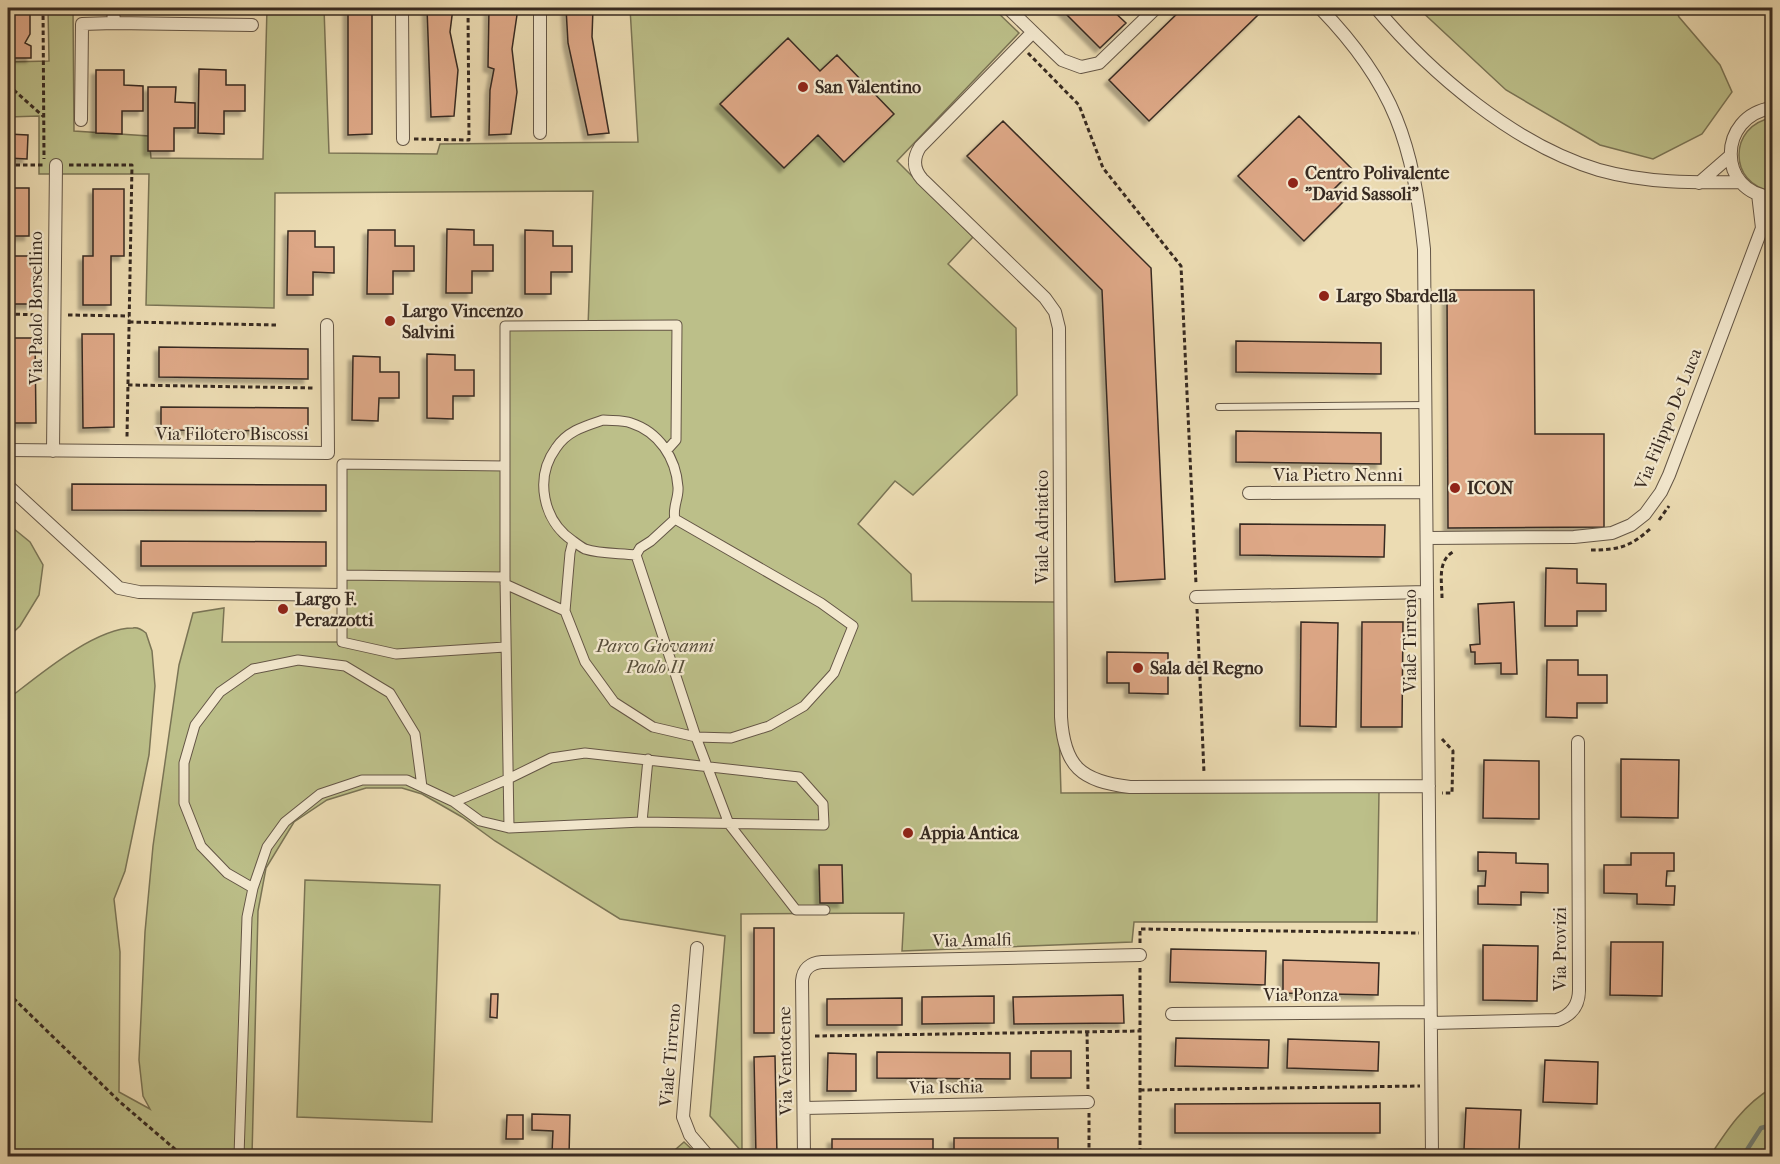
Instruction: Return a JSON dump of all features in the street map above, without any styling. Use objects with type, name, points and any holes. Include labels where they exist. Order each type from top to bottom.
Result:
[{"type":"street","points":[[113,8],[114,22]]},
{"type":"street","points":[[402,8],[403,139]]},
{"type":"street","points":[[540,8],[540,133]]},
{"type":"street","points":[[1008,8],[1067,62],[1081,67],[1093,66],[1104,59],[1156,8]]},
{"type":"street","name":"Viale Tirreno","points":[[1320,8],[1345,35],[1390,102],[1401,128],[1415,177],[1424,249],[1432,1156]]},
{"type":"street","points":[[1376,8],[1418,55],[1464,94],[1547,149],[1599,170],[1625,176],[1699,183],[1741,182]]},
{"type":"street","points":[[81,120],[82,24],[114,22],[252,25]]},
{"type":"street","name":"Viale Adriatico","points":[[1033,32],[920,147],[915,157],[915,166],[922,179],[1045,298],[1057,318],[1059,328],[1061,717],[1068,757],[1083,773],[1117,785],[1137,787],[1429,786]]},
{"type":"street","points":[[1773,108],[1758,111],[1742,124],[1731,142],[1730,156],[1733,170],[1741,182],[1758,194],[1773,197]]},
{"type":"street","points":[[1699,183],[1730,156]]},
{"type":"street","name":"Via Paolo Borsellino","points":[[50,165],[53,451]]},
{"type":"street","points":[[1758,194],[1762,228]]},
{"type":"street","points":[[1762,228],[1773,216]]},
{"type":"street","name":"Via Filippo De Luca","points":[[1427,537],[1586,537],[1619,531],[1641,518],[1661,492],[1673,465],[1762,228]]},
{"type":"street","name":"Via Filotero Biscossi","points":[[8,450],[328,453],[327,325]]},
{"type":"street","points":[[509,828],[505,580],[505,326],[677,325],[676,440],[667,450]]},
{"type":"street","points":[[636,555],[584,549],[562,534],[547,510],[543,489],[545,470],[556,447],[576,429],[603,420],[628,422],[646,429],[667,450],[675,468],[678,490],[675,519]]},
{"type":"street","points":[[505,466],[342,465],[342,642],[396,654],[506,648]]},
{"type":"street","points":[[8,486],[119,588],[139,592],[342,595]]},
{"type":"street","name":"Via Pietro Nenni","points":[[1249,493],[1426,492]]},
{"type":"street","points":[[675,519],[651,541],[639,548],[636,555],[706,766],[729,824],[796,910],[825,910]]},
{"type":"street","points":[[573,541],[565,611],[585,662],[614,702],[653,727],[696,737],[731,738],[769,726],[804,706],[834,673],[853,626],[821,603],[675,519]]},
{"type":"street","points":[[342,575],[505,580],[565,611]]},
{"type":"street","points":[[1196,597],[1427,592]]},
{"type":"street","points":[[253,888],[227,873],[201,846],[184,803],[184,763],[195,725],[220,692],[253,669],[298,660],[345,666],[390,693],[415,734],[422,787]]},
{"type":"street","name":"Via Provizi","points":[[1430,1018],[1557,1020],[1570,1014],[1577,1004],[1579,990],[1578,742]]},
{"type":"street","points":[[239,1156],[247,917],[253,888],[267,847],[273,838],[285,822],[320,794],[362,780],[407,780],[454,802],[480,821],[509,828],[642,822],[824,825],[823,804],[799,777],[585,753],[551,758],[454,802]]},
{"type":"street","points":[[642,822],[648,759]]},
{"type":"street","name":"Viale Tirreno","points":[[697,948],[683,1117],[690,1135],[708,1156]]},
{"type":"street","name":"Via Amalfi","points":[[807,967],[822,962],[1140,955]]},
{"type":"street","name":"Via Ventotene","points":[[804,1156],[802,981],[807,967]]},
{"type":"street","name":"Via Ponza","points":[[1172,1014],[1430,1018]]},
{"type":"street","name":"Via Ischia","points":[[804,1108],[1088,1102]]},
{"type":"street","points":[[1380,1156],[1432,1156]]},
{"type":"lane","points":[[1219,407],[1426,405]]},
{"type":"path","points":[[43,8],[44,117],[50,165]]},
{"type":"path","points":[[403,139],[469,140],[468,8]]},
{"type":"path","points":[[1020,45],[1079,105],[1103,168],[1181,266],[1205,787]]},
{"type":"path","points":[[8,85],[44,117]]},
{"type":"path","points":[[8,165],[132,165],[127,451]]},
{"type":"path","points":[[129,322],[276,325]]},
{"type":"path","points":[[128,385],[327,388]]},
{"type":"path","points":[[1140,1156],[1140,929],[1430,933]]},
{"type":"path","points":[[8,993],[120,1102],[183,1156]]},
{"type":"path","points":[[803,1036],[1140,1031]]},
{"type":"path","points":[[1140,1090],[1431,1086]]},
{"type":"green space","name":"Parco Giovanni Paolo II","points":[[48,8],[73,8],[74,131],[149,136],[151,158],[263,159],[267,8],[324,8],[329,153],[437,154],[440,144],[638,142],[630,8],[993,8],[1019,33],[897,161],[973,237],[948,264],[1016,328],[1017,395],[913,495],[895,481],[858,524],[911,574],[912,601],[1055,602],[1061,793],[1379,792],[1377,922],[1134,922],[1132,942],[902,951],[904,913],[741,914],[742,1152],[710,1116],[725,936],[620,919],[495,841],[462,817],[422,794],[402,788],[366,788],[327,800],[294,822],[266,868],[258,911],[252,1156],[8,1156],[8,699],[50,666],[84,644],[118,630],[135,628],[146,633],[152,651],[155,686],[149,755],[125,871],[114,899],[120,952],[119,1092],[150,1109],[143,1096],[139,1060],[145,932],[153,846],[179,665],[193,613],[224,608],[222,642],[342,642],[342,464],[505,466],[505,326],[588,327],[593,191],[275,193],[274,308],[146,305],[149,174],[39,174],[39,116],[8,117],[8,62],[49,61]]},
{"type":"green space","points":[[1418,8],[1675,8],[1679,17],[1720,65],[1732,92],[1702,134],[1653,159],[1600,145],[1506,90]]},
{"type":"green space","points":[[1772,118],[1772,191],[1758,186],[1747,178],[1741,167],[1739,155],[1741,143],[1747,132],[1758,123]]},
{"type":"green space","points":[[8,524],[30,542],[43,565],[39,595],[20,626],[8,637]]},
{"type":"green space","points":[[305,880],[440,885],[432,1122],[297,1117]]},
{"type":"green space","points":[[1772,1088],[1772,1156],[1710,1156],[1745,1110]]},
{"type":"green space","points":[[684,1142],[699,1156],[668,1156]]},
{"type":"building","points":[[8,8],[30,8],[30,34],[25,43],[31,46],[31,58],[8,58]]},
{"type":"building","points":[[348,8],[372,8],[372,134],[348,135]]},
{"type":"building","points":[[427,8],[453,8],[450,32],[458,70],[454,116],[431,117]]},
{"type":"building","points":[[489,8],[518,8],[512,49],[517,92],[511,134],[489,135],[490,90],[494,69],[488,67]]},
{"type":"building","points":[[566,8],[593,8],[592,37],[609,133],[588,135],[568,43]]},
{"type":"building","points":[[1060,8],[1110,8],[1126,23],[1100,48]]},
{"type":"building","points":[[1183,8],[1250,8],[1258,15],[1149,121],[1109,80]]},
{"type":"building","name":"San Valentino","points":[[788,38],[820,71],[837,55],[894,114],[844,162],[818,135],[784,168],[720,104]]},
{"type":"building","points":[[199,69],[226,70],[226,85],[245,85],[245,111],[224,111],[224,134],[198,133]]},
{"type":"building","points":[[96,70],[124,70],[124,85],[143,86],[143,111],[122,111],[122,134],[96,133]]},
{"type":"building","points":[[148,87],[176,87],[175,102],[195,103],[195,128],[174,128],[174,151],[148,151]]},
{"type":"building","name":"Centro Polivalente \"David Sassoli\"","points":[[1299,116],[1353,170],[1333,190],[1344,201],[1304,241],[1238,176]]},
{"type":"building","points":[[1003,121],[1151,268],[1165,579],[1115,582],[1102,290],[967,156]]},
{"type":"building","points":[[8,134],[28,135],[27,159],[8,158]]},
{"type":"building","points":[[8,188],[29,188],[29,236],[8,236]]},
{"type":"building","points":[[93,189],[124,189],[124,256],[111,256],[111,305],[83,305],[83,256],[93,256]]},
{"type":"building","points":[[447,229],[474,230],[474,245],[493,245],[493,271],[472,271],[472,293],[446,293]]},
{"type":"building","points":[[368,230],[395,230],[395,246],[414,246],[414,271],[393,271],[393,294],[367,294]]},
{"type":"building","points":[[525,230],[553,231],[553,246],[572,246],[572,272],[551,272],[551,294],[525,294]]},
{"type":"building","points":[[288,231],[315,231],[315,247],[334,247],[334,273],[313,272],[313,295],[287,295]]},
{"type":"building","points":[[8,256],[34,256],[34,304],[8,304]]},
{"type":"building","points":[[1447,290],[1534,290],[1535,434],[1604,434],[1604,527],[1448,528]]},
{"type":"building","points":[[82,334],[114,334],[114,427],[83,428]]},
{"type":"building","points":[[8,338],[35,338],[36,423],[8,423]]},
{"type":"building","points":[[1236,341],[1381,343],[1381,374],[1236,372]]},
{"type":"building","points":[[159,347],[308,349],[308,379],[159,377]]},
{"type":"building","points":[[427,354],[455,355],[455,370],[474,370],[474,396],[453,396],[453,419],[427,418]]},
{"type":"building","points":[[353,356],[380,357],[380,372],[399,372],[399,398],[379,398],[378,421],[352,420]]},
{"type":"building","points":[[161,407],[308,408],[308,431],[161,430]]},
{"type":"building","points":[[1236,431],[1381,433],[1381,464],[1236,462]]},
{"type":"building","points":[[72,484],[326,485],[326,511],[72,510]]},
{"type":"building","points":[[1240,524],[1385,525],[1384,557],[1240,555]]},
{"type":"building","points":[[141,541],[326,542],[326,566],[141,566]]},
{"type":"building","points":[[1546,568],[1577,569],[1577,583],[1606,584],[1606,611],[1577,611],[1577,626],[1545,626]]},
{"type":"building","points":[[1514,602],[1517,674],[1501,674],[1501,663],[1475,664],[1475,652],[1471,652],[1470,645],[1480,644],[1478,604]]},
{"type":"building","points":[[1301,622],[1338,623],[1336,727],[1300,726]]},
{"type":"building","points":[[1362,622],[1403,622],[1402,727],[1361,727]]},
{"type":"building","name":"Sala del Regno","points":[[1107,652],[1168,653],[1168,694],[1129,693],[1129,683],[1107,683]]},
{"type":"building","points":[[1547,660],[1578,660],[1578,675],[1607,675],[1607,703],[1577,703],[1577,718],[1546,717]]},
{"type":"building","points":[[1621,759],[1679,760],[1678,818],[1621,817]]},
{"type":"building","points":[[1484,760],[1539,761],[1539,819],[1483,818]]},
{"type":"building","points":[[1478,852],[1516,853],[1516,863],[1548,864],[1548,893],[1521,892],[1521,905],[1478,904],[1478,886],[1485,886],[1486,871],[1478,871]]},
{"type":"building","points":[[1631,853],[1674,853],[1674,871],[1667,871],[1666,886],[1675,886],[1674,905],[1637,904],[1637,894],[1604,893],[1604,865],[1631,865]]},
{"type":"building","points":[[819,865],[842,865],[843,903],[820,903]]},
{"type":"building","points":[[754,928],[774,928],[774,1033],[754,1033]]},
{"type":"building","points":[[1611,942],[1663,942],[1662,996],[1610,995]]},
{"type":"building","points":[[1483,945],[1538,946],[1537,1001],[1483,1000]]},
{"type":"building","points":[[1171,949],[1266,951],[1265,985],[1170,982]]},
{"type":"building","points":[[1283,960],[1379,963],[1378,995],[1283,993]]},
{"type":"building","points":[[491,994],[498,994],[497,1018],[490,1017]]},
{"type":"building","points":[[1123,995],[1124,1023],[1014,1024],[1013,997]]},
{"type":"building","points":[[994,996],[994,1023],[922,1024],[922,997]]},
{"type":"building","points":[[902,998],[902,1025],[827,1025],[827,999]]},
{"type":"building","points":[[1176,1038],[1269,1040],[1268,1068],[1175,1066]]},
{"type":"building","points":[[1288,1039],[1379,1042],[1378,1071],[1287,1068]]},
{"type":"building","points":[[1031,1051],[1071,1051],[1071,1078],[1031,1078]]},
{"type":"building","points":[[877,1052],[1010,1053],[1010,1079],[877,1078]]},
{"type":"building","points":[[828,1053],[856,1054],[856,1091],[827,1091]]},
{"type":"building","points":[[775,1056],[777,1156],[756,1156],[754,1057]]},
{"type":"building","points":[[1545,1060],[1598,1062],[1597,1104],[1543,1102]]},
{"type":"building","points":[[1380,1103],[1380,1133],[1175,1133],[1175,1104]]},
{"type":"building","points":[[1466,1108],[1521,1110],[1519,1151],[1464,1149]]},
{"type":"building","points":[[532,1114],[570,1115],[569,1156],[505,1156],[505,1152],[552,1153],[553,1131],[532,1130]]},
{"type":"building","points":[[507,1115],[523,1115],[523,1139],[506,1139]]},
{"type":"building","points":[[954,1138],[1058,1138],[1058,1156],[954,1156]]},
{"type":"building","points":[[832,1139],[933,1139],[933,1156],[832,1156]]},
{"type":"waterway","points":[[1743,1156],[1761,1128],[1772,1125]]},
{"type":"place","name":"San Valentino","points":[[803,87]]},
{"type":"place","name":"Centro Polivalente \"David Sassoli\"","points":[[1293,183]]},
{"type":"place","name":"Largo Sbardella","points":[[1324,296]]},
{"type":"place","name":"Largo Vincenzo Salvini","points":[[390,321]]},
{"type":"place","name":"ICON","points":[[1455,488]]},
{"type":"place","name":"Largo F. Perazzotti","points":[[283,609]]},
{"type":"place","name":"Sala del Regno","points":[[1138,668]]},
{"type":"place","name":"Appia Antica","points":[[908,833]]}]
